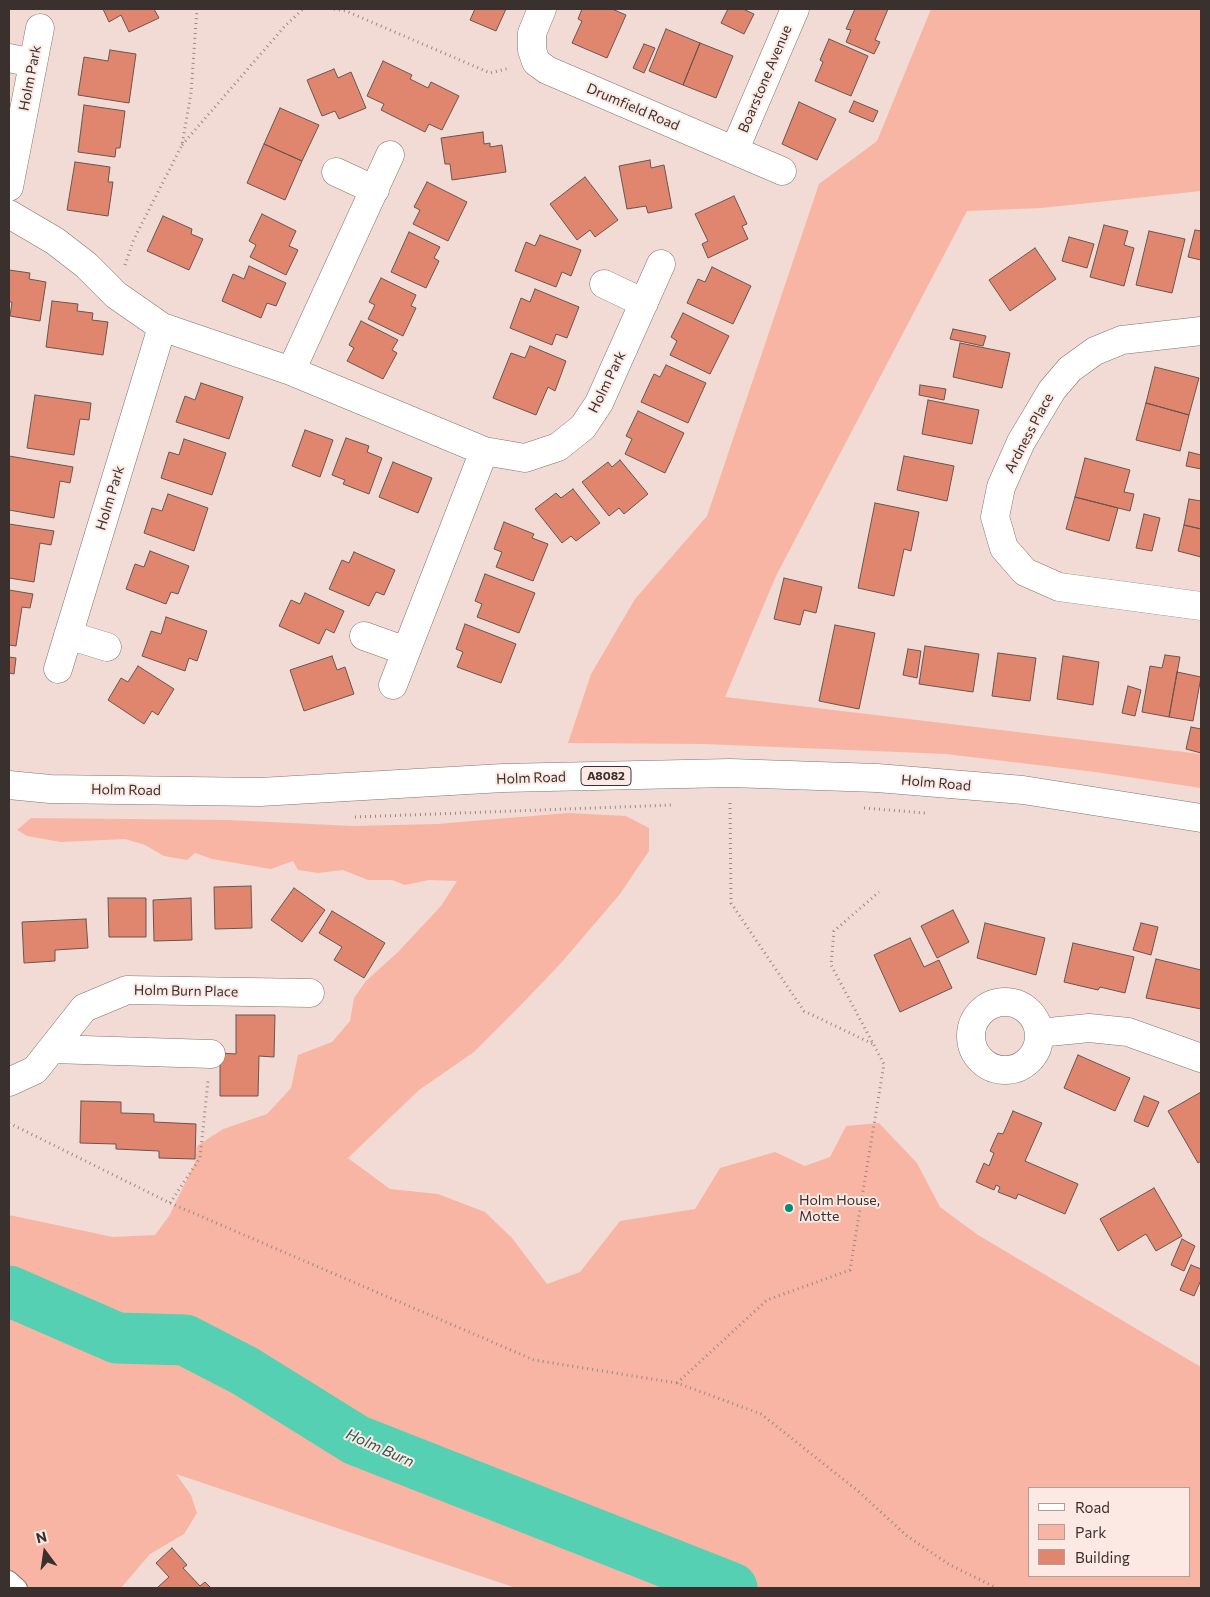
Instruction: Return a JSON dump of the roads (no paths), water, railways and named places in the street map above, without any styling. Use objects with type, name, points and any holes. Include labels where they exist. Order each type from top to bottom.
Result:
[{"type":"street","name":"Drumfield Road","points":[[542,9],[532,33],[532,50],[536,62],[547,70],[782,171]]},
{"type":"street","name":"Boarstone Avenue","points":[[735,150],[795,9]]},
{"type":"street","name":"Holm Park","points":[[9,187],[21,61],[40,28]]},
{"type":"street","points":[[291,371],[390,155]]},
{"type":"street","points":[[336,172],[374,190]]},
{"type":"street","name":"Holm Park","points":[[9,214],[55,241],[86,265],[116,294],[162,327],[291,371],[484,451],[525,458],[558,447],[583,427],[599,403],[662,264]]},
{"type":"street","points":[[604,284],[644,303]]},
{"type":"street","name":"Holm Park","points":[[58,669],[162,327]]},
{"type":"street","name":"Ardness Place","points":[[1201,331],[1122,340],[1095,351],[1070,369],[1052,390],[1021,442],[1001,487],[995,517],[1004,548],[1025,572],[1059,587],[1201,606]]},
{"type":"street","points":[[393,686],[484,451]]},
{"type":"street","points":[[68,636],[107,647]]},
{"type":"street","points":[[364,636],[406,651]]},
{"type":"street","name":"Holm Road","points":[[9,785],[50,789],[260,792],[503,778],[730,773],[877,778],[1024,790],[1201,818]]},
{"type":"street","name":"Holm Burn Place","points":[[9,1082],[35,1070],[84,1008],[127,990],[310,993]]},
{"type":"street","points":[[1039,1033],[1089,1028],[1128,1032],[1201,1058]]},
{"type":"street","points":[[52,1049],[211,1054]]},
{"type":"lane","points":[[9,1579],[19,1588]]},
{"type":"waterway","name":"Holm Burn","points":[[9,1291],[117,1338],[185,1340],[245,1371],[356,1440],[732,1588]]},
{"type":"place","name":"Holm House, Motte","points":[[789,1208]]}]
